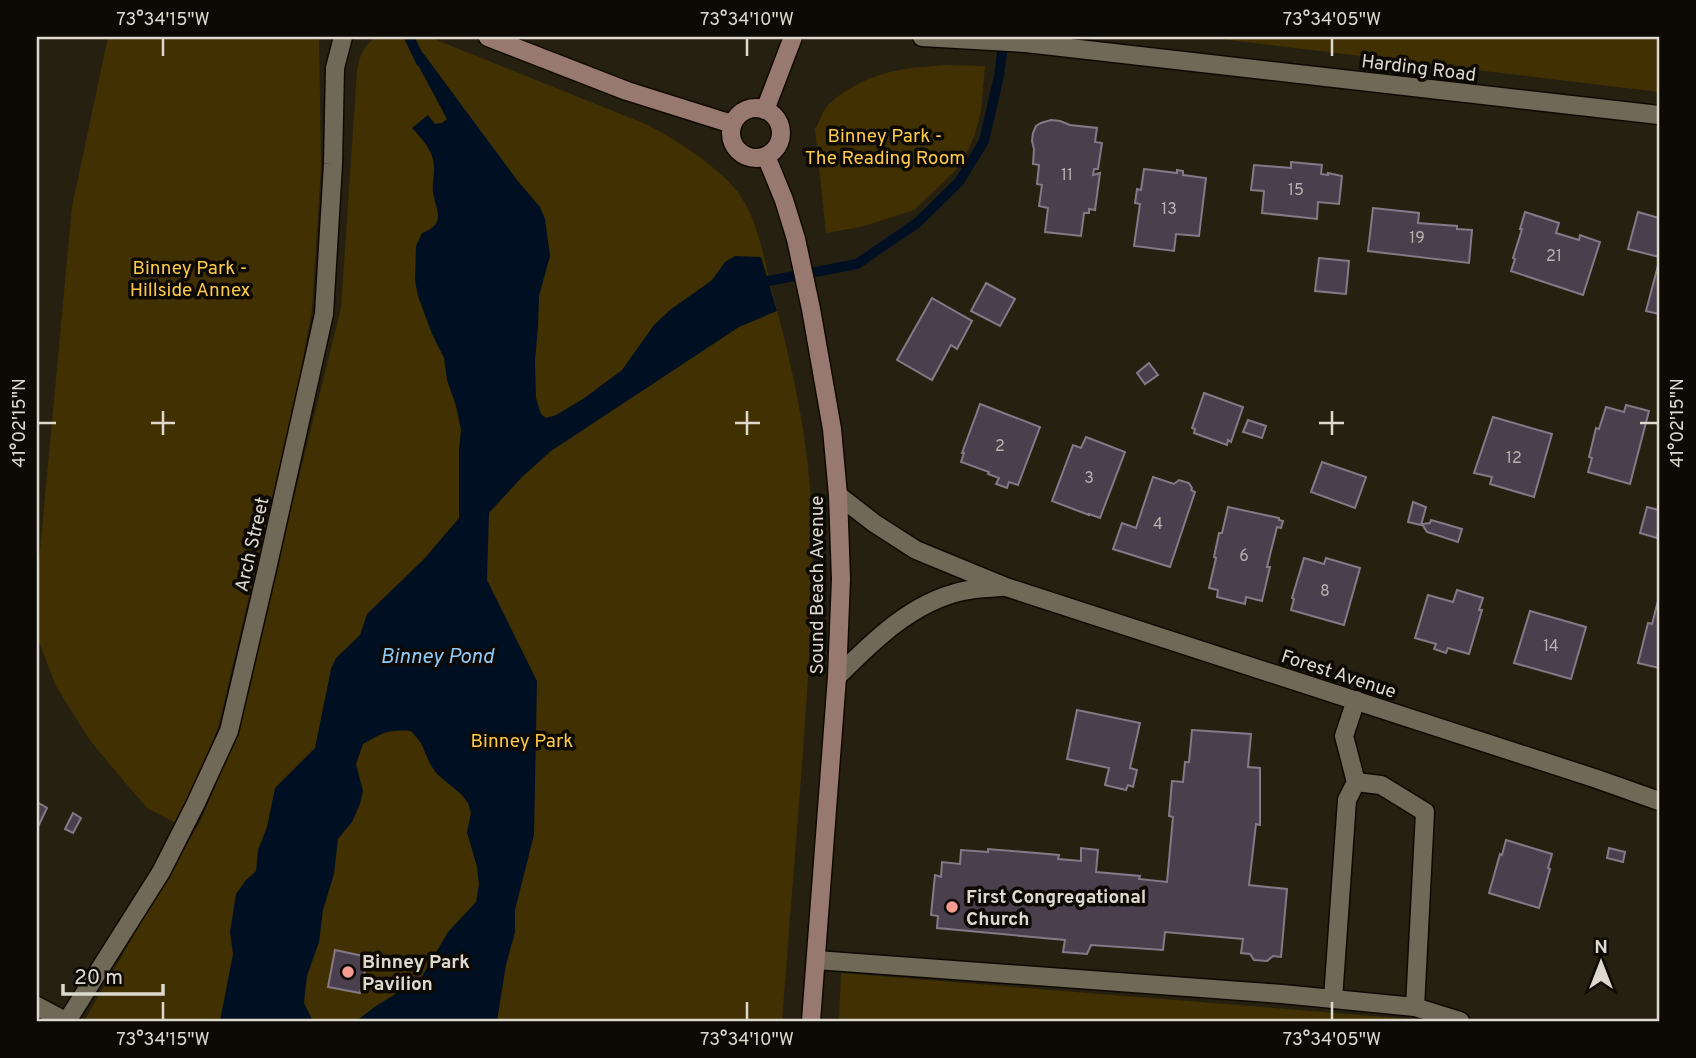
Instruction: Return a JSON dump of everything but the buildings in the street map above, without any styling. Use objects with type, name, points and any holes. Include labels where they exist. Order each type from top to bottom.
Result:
[{"type":"street","name":"Arch Street","points":[[66,1021],[161,872],[229,731],[324,314],[333,164],[335,68],[344,37]]},
{"type":"street","points":[[488,37],[520,42],[627,91],[732,124]]},
{"type":"street","points":[[765,110],[793,37]]},
{"type":"street","name":"Harding Road","points":[[922,37],[1026,43],[1659,115]]},
{"type":"street","points":[[746,110],[765,110],[776,118],[781,130],[779,143],[776,149],[766,156],[751,159],[738,152],[731,139],[732,124],[746,110]]},
{"type":"street","name":"Sound Beach Avenue","points":[[766,156],[796,239],[811,309],[832,429],[838,495],[841,579],[838,677],[811,1021]]},
{"type":"street","name":"Forest Avenue","points":[[838,495],[874,523],[916,550],[1006,587],[1659,801]]},
{"type":"street","name":"Forest Avenue","points":[[838,677],[872,642],[915,611],[939,598],[964,590],[1006,587]]},
{"type":"street","points":[[1333,999],[1347,800],[1356,782],[1344,736],[1356,700]]},
{"type":"street","points":[[1356,782],[1381,785],[1425,811],[1415,1007]]},
{"type":"street","points":[[816,960],[1333,999],[1415,1007],[1460,1021]]},
{"type":"street","points":[[37,1006],[66,1021]]},
{"type":"green space","name":"Binney Park - Hillside Annex","points":[[108,37],[319,37],[321,168],[312,309],[297,392],[219,724],[203,771],[176,823],[147,808],[89,739],[56,686],[37,637],[37,583],[72,207]]},
{"type":"green space","name":"Binney Park","points":[[376,37],[429,37],[648,125],[718,172],[737,191],[751,215],[796,391],[808,464],[812,521],[809,653],[782,1021],[84,1021],[201,820],[225,763],[238,722],[341,308],[357,71],[363,52]]},
{"type":"green space","points":[[1205,37],[1659,37],[1659,92],[1213,38]]},
{"type":"green space","name":"Binney Park - The Reading Room","points":[[944,65],[985,66],[981,111],[975,134],[955,171],[914,210],[865,226],[826,233],[815,129],[826,108],[845,91],[878,75]]},
{"type":"green space","points":[[841,973],[1410,1019],[1411,1021],[839,1021]]},
{"type":"water","name":"Binney Pond","points":[[410,50],[423,53],[540,207],[545,219],[550,256],[539,296],[535,361],[536,398],[541,414],[546,418],[583,399],[622,370],[654,325],[712,280],[725,262],[735,256],[761,257],[777,311],[739,327],[551,451],[521,478],[489,513],[487,580],[537,681],[534,835],[515,910],[515,932],[506,965],[497,1021],[356,1021],[421,978],[448,932],[476,902],[479,884],[467,832],[471,813],[468,803],[437,774],[421,743],[411,731],[397,731],[375,737],[363,744],[356,764],[363,791],[360,804],[352,822],[338,839],[334,874],[323,910],[319,942],[307,976],[304,1003],[313,1021],[220,1021],[233,954],[230,932],[236,894],[256,871],[258,850],[267,827],[275,788],[315,748],[331,669],[336,658],[360,635],[367,614],[424,559],[459,518],[461,430],[447,380],[444,358],[432,334],[415,281],[416,246],[422,233],[435,225],[438,216],[433,192],[433,158],[428,147],[412,128],[428,115],[435,124],[447,119]]},
{"type":"waterway","points":[[409,37],[421,62]]},
{"type":"waterway","points":[[758,289],[768,281],[857,264],[917,223],[959,182],[984,141],[999,76],[1004,38]]},
{"type":"place","name":"First Congregational Church","points":[[952,907]]},
{"type":"place","name":"Binney Park Pavilion","points":[[348,972]]}]
